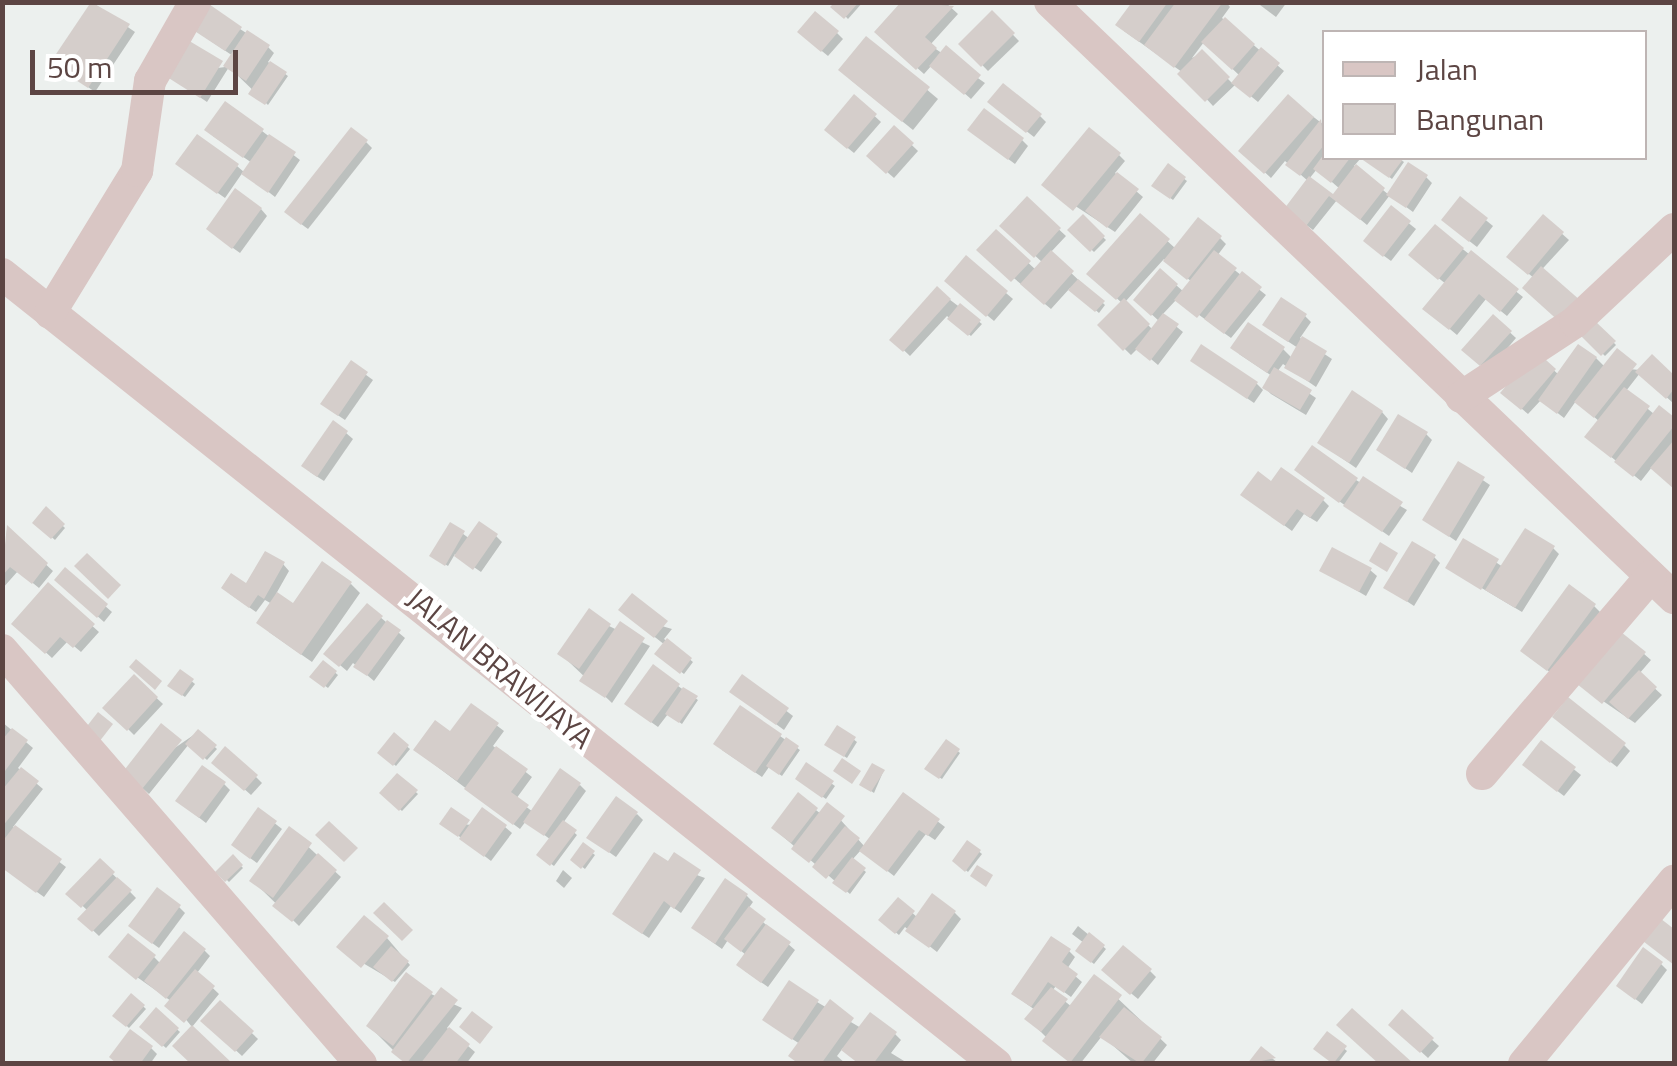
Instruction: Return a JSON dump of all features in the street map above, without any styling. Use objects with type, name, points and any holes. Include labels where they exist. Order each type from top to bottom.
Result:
[{"type":"street","points":[[50,312],[137,171],[146,140],[150,81],[195,2]]},
{"type":"street","points":[[1050,2],[1662,587],[1482,774]]},
{"type":"street","points":[[1462,397],[1575,322],[1674,229]]},
{"type":"street","name":"JALAN BRAWIJAYA","points":[[2,274],[996,1064]]},
{"type":"street","points":[[2,650],[361,1064]]},
{"type":"street","points":[[1524,1064],[1674,881]]},
{"type":"building","points":[[91,2],[130,24],[88,88],[50,63]]},
{"type":"building","points":[[206,2],[242,27],[225,51],[187,26]]},
{"type":"building","points":[[835,2],[859,2],[844,19],[830,7]]},
{"type":"building","points":[[901,2],[954,6],[925,37],[937,48],[916,70],[874,32]]},
{"type":"building","points":[[1132,2],[1168,2],[1139,42],[1115,25]]},
{"type":"building","points":[[1176,2],[1223,2],[1174,68],[1144,45]]},
{"type":"building","points":[[992,10],[1015,33],[981,67],[958,44]]},
{"type":"building","points":[[815,11],[839,31],[821,52],[797,32]]},
{"type":"building","points":[[1225,17],[1255,44],[1232,70],[1201,42]]},
{"type":"building","points":[[247,30],[270,45],[246,81],[223,66]]},
{"type":"building","points":[[866,36],[930,87],[902,122],[838,70]]},
{"type":"building","points":[[186,39],[223,61],[200,98],[164,75]]},
{"type":"building","points":[[946,45],[981,75],[964,95],[929,66]]},
{"type":"building","points":[[1261,47],[1280,63],[1250,98],[1231,83]]},
{"type":"building","points":[[1202,49],[1230,77],[1205,102],[1177,74]]},
{"type":"building","points":[[270,61],[287,72],[265,105],[248,94]]},
{"type":"building","points":[[1003,83],[1042,114],[1026,133],[987,102]]},
{"type":"building","points":[[854,94],[877,114],[847,149],[824,130]]},
{"type":"building","points":[[1288,94],[1314,117],[1264,174],[1238,151]]},
{"type":"building","points":[[225,101],[264,129],[243,158],[204,130]]},
{"type":"building","points":[[984,108],[1024,138],[1008,160],[967,130]]},
{"type":"building","points":[[1321,119],[1322,148],[1300,176],[1285,165]]},
{"type":"building","points":[[894,125],[914,143],[886,174],[866,156]]},
{"type":"building","points":[[351,127],[368,140],[301,225],[284,212]]},
{"type":"building","points":[[1089,127],[1121,153],[1073,211],[1041,185]]},
{"type":"building","points":[[197,134],[239,164],[217,194],[175,164]]},
{"type":"building","points":[[269,134],[296,152],[268,193],[241,174]]},
{"type":"building","points":[[1322,157],[1322,160],[1348,160],[1331,183],[1313,169]]},
{"type":"building","points":[[1363,160],[1402,160],[1389,178]]},
{"type":"building","points":[[1408,162],[1428,175],[1406,208],[1386,195]]},
{"type":"building","points":[[1168,163],[1186,177],[1170,199],[1151,186]]},
{"type":"building","points":[[1356,164],[1385,188],[1360,220],[1329,196],[1306,226],[1284,209],[1309,176],[1333,194]]},
{"type":"building","points":[[1117,172],[1139,189],[1107,228],[1085,211]]},
{"type":"building","points":[[235,188],[262,208],[232,249],[206,229]]},
{"type":"building","points":[[1027,196],[1061,228],[1034,258],[999,226]]},
{"type":"building","points":[[1460,196],[1488,218],[1469,242],[1441,220]]},
{"type":"building","points":[[1391,205],[1411,221],[1383,257],[1363,241]]},
{"type":"building","points":[[1140,213],[1170,239],[1116,300],[1086,274]]},
{"type":"building","points":[[1083,214],[1105,236],[1090,252],[1067,230]]},
{"type":"building","points":[[1543,214],[1564,232],[1528,275],[1506,257]]},
{"type":"building","points":[[1198,217],[1222,236],[1187,280],[1163,261]]},
{"type":"building","points":[[1435,224],[1464,248],[1438,280],[1408,255]]},
{"type":"building","points":[[996,229],[1031,261],[1011,282],[976,250]]},
{"type":"building","points":[[1051,250],[1074,271],[1044,305],[1020,284]]},
{"type":"building","points":[[1214,250],[1237,268],[1197,318],[1174,300]]},
{"type":"building","points":[[1471,250],[1519,289],[1500,312],[1479,294],[1449,330],[1422,309]]},
{"type":"building","points":[[966,255],[1008,291],[986,317],[944,281]]},
{"type":"building","points":[[1541,266],[1581,301],[1562,324],[1522,288]]},
{"type":"building","points":[[1160,268],[1178,284],[1151,316],[1133,300]]},
{"type":"building","points":[[1242,271],[1262,287],[1224,334],[1204,319]]},
{"type":"building","points":[[1078,279],[1105,301],[1095,312],[1068,290]]},
{"type":"building","points":[[937,286],[951,299],[903,352],[889,340]]},
{"type":"building","points":[[1281,297],[1307,314],[1288,342],[1262,325]]},
{"type":"building","points":[[1124,298],[1150,324],[1123,351],[1097,325]]},
{"type":"building","points":[[960,303],[981,320],[968,336],[947,319]]},
{"type":"building","points":[[1163,313],[1179,324],[1150,361],[1135,349]]},
{"type":"building","points":[[1493,314],[1512,331],[1480,366],[1461,350]]},
{"type":"building","points":[[1595,321],[1616,341],[1601,356],[1580,335]]},
{"type":"building","points":[[1248,322],[1285,347],[1267,373],[1230,348]]},
{"type":"building","points":[[1302,336],[1327,351],[1309,382],[1284,368]]},
{"type":"building","points":[[1201,344],[1258,382],[1247,399],[1190,361]]},
{"type":"building","points":[[1578,344],[1597,357],[1557,414],[1538,400]]},
{"type":"building","points":[[1617,348],[1637,364],[1594,418],[1574,402]]},
{"type":"building","points":[[1536,351],[1556,369],[1521,410],[1500,393]]},
{"type":"building","points":[[1652,354],[1674,375],[1674,389],[1666,399],[1635,372]]},
{"type":"building","points":[[351,360],[368,372],[338,416],[320,404]]},
{"type":"building","points":[[1274,367],[1312,390],[1300,410],[1262,388]]},
{"type":"building","points":[[1624,387],[1650,406],[1611,458],[1584,437]]},
{"type":"building","points":[[1352,390],[1383,411],[1349,463],[1317,443]]},
{"type":"building","points":[[1659,405],[1674,417],[1674,426],[1633,477],[1614,462]]},
{"type":"building","points":[[1398,414],[1428,432],[1405,469],[1376,450]]},
{"type":"building","points":[[333,420],[348,431],[317,477],[301,466]]},
{"type":"building","points":[[1674,440],[1674,489],[1650,468]]},
{"type":"building","points":[[1312,445],[1358,478],[1339,503],[1294,470]]},
{"type":"building","points":[[1458,461],[1485,477],[1449,537],[1422,520]]},
{"type":"building","points":[[1281,467],[1325,498],[1310,518],[1297,509],[1284,526],[1240,495],[1258,471],[1271,481]]},
{"type":"building","points":[[1363,476],[1403,502],[1382,532],[1343,506]]},
{"type":"building","points":[[46,506],[65,524],[51,539],[32,523]]},
{"type":"building","points":[[479,521],[498,534],[473,570],[454,556]]},
{"type":"building","points":[[450,522],[465,531],[445,566],[429,556]]},
{"type":"building","points":[[7,525],[48,563],[32,584],[10,567],[2,576]]},
{"type":"building","points":[[1525,528],[1555,546],[1515,608],[1485,590]]},
{"type":"building","points":[[1463,538],[1499,559],[1481,590],[1445,568]]},
{"type":"building","points":[[1412,541],[1436,555],[1407,602],[1383,588]]},
{"type":"building","points":[[1380,542],[1398,553],[1387,572],[1369,561]]},
{"type":"building","points":[[1332,547],[1372,568],[1359,592],[1319,571]]},
{"type":"building","points":[[265,551],[285,562],[264,599],[258,595],[249,608],[221,588],[231,573],[246,583]]},
{"type":"building","points":[[87,553],[121,585],[108,599],[74,566]]},
{"type":"building","points":[[322,561],[352,582],[301,655],[256,623],[277,592],[293,603]]},
{"type":"building","points":[[65,567],[108,604],[97,618],[54,580]]},
{"type":"building","points":[[48,582],[95,624],[73,648],[60,637],[45,654],[11,624]]},
{"type":"building","points":[[1569,584],[1596,604],[1547,671],[1520,651]]},
{"type":"building","points":[[632,593],[668,621],[654,638],[618,610]]},
{"type":"building","points":[[367,603],[383,616],[339,667],[323,654]]},
{"type":"building","points":[[589,608],[611,624],[579,669],[557,654]]},
{"type":"building","points":[[387,620],[401,630],[367,676],[353,667]]},
{"type":"building","points":[[620,621],[645,638],[605,698],[579,681]]},
{"type":"building","points":[[1621,632],[1646,652],[1602,704],[1577,684]]},
{"type":"building","points":[[667,638],[692,658],[680,674],[654,654]]},
{"type":"building","points":[[136,659],[162,681],[155,690],[129,667]]},
{"type":"building","points":[[323,660],[337,671],[324,688],[309,677]]},
{"type":"building","points":[[653,664],[680,684],[651,723],[624,704]]},
{"type":"building","points":[[180,669],[194,679],[182,696],[167,686]]},
{"type":"building","points":[[1639,670],[1657,687],[1628,719],[1609,702]]},
{"type":"building","points":[[134,674],[158,697],[127,731],[102,708]]},
{"type":"building","points":[[742,674],[789,708],[776,725],[729,692]]},
{"type":"building","points":[[683,687],[698,696],[679,723],[665,714]]},
{"type":"building","points":[[1568,697],[1626,743],[1610,763],[1552,717]]},
{"type":"building","points":[[471,703],[499,723],[457,781],[413,750],[435,720],[450,731]]},
{"type":"building","points":[[740,705],[782,734],[755,773],[713,744]]},
{"type":"building","points":[[98,712],[113,724],[99,742],[84,730]]},
{"type":"building","points":[[161,723],[182,740],[142,789],[122,773]]},
{"type":"building","points":[[837,725],[856,737],[844,757],[824,745]]},
{"type":"building","points":[[12,728],[28,740],[2,775],[2,740]]},
{"type":"building","points":[[198,729],[217,745],[203,760],[185,744]]},
{"type":"building","points":[[394,732],[409,745],[393,766],[377,753]]},
{"type":"building","points":[[786,737],[799,746],[779,775],[766,766]]},
{"type":"building","points":[[946,739],[960,749],[939,779],[924,769]]},
{"type":"building","points":[[1541,740],[1576,767],[1557,792],[1522,765]]},
{"type":"building","points":[[225,746],[258,775],[244,791],[211,763]]},
{"type":"building","points":[[496,746],[528,769],[511,792],[529,805],[513,825],[464,789]]},
{"type":"building","points":[[842,758],[861,771],[852,784],[833,771]]},
{"type":"building","points":[[806,762],[834,781],[822,798],[795,779]]},
{"type":"building","points":[[872,763],[885,770],[871,792],[859,785]]},
{"type":"building","points":[[202,765],[226,782],[199,818],[175,801]]},
{"type":"building","points":[[21,767],[39,781],[2,827],[2,790]]},
{"type":"building","points":[[560,768],[581,783],[544,836],[523,822]]},
{"type":"building","points":[[397,773],[418,790],[399,811],[379,793]]},
{"type":"building","points":[[798,792],[818,808],[791,843],[771,828]]},
{"type":"building","points":[[903,792],[940,819],[928,836],[919,830],[887,872],[859,851]]},
{"type":"building","points":[[616,796],[638,812],[609,853],[586,838]]},
{"type":"building","points":[[827,802],[845,816],[809,863],[791,849]]},
{"type":"building","points":[[258,807],[277,821],[250,859],[231,845]]},
{"type":"building","points":[[451,807],[470,820],[458,837],[439,824]]},
{"type":"building","points":[[482,807],[507,825],[484,857],[459,839]]},
{"type":"building","points":[[563,820],[577,830],[550,866],[536,855]]},
{"type":"building","points":[[329,821],[358,848],[344,862],[315,835]]},
{"type":"building","points":[[15,825],[62,859],[36,893],[2,868],[2,842]]},
{"type":"building","points":[[289,826],[312,843],[273,898],[249,881]]},
{"type":"building","points":[[845,826],[860,838],[826,879],[812,867]]},
{"type":"building","points":[[967,840],[981,850],[965,872],[952,861]]},
{"type":"building","points":[[583,842],[595,851],[581,869],[570,860]]},
{"type":"building","points":[[654,852],[668,861],[674,852],[701,870],[674,909],[664,901],[642,934],[612,914]]},
{"type":"building","points":[[318,853],[337,870],[292,922],[272,906]]},
{"type":"building","points":[[233,854],[243,865],[225,882],[215,872]]},
{"type":"building","points":[[852,857],[866,868],[846,893],[832,883]]},
{"type":"building","points":[[100,858],[115,872],[81,908],[65,894]]},
{"type":"building","points":[[977,865],[993,875],[986,887],[970,876]]},
{"type":"building","points":[[117,877],[132,890],[92,932],[77,919]]},
{"type":"building","points":[[725,878],[748,894],[715,944],[691,928]]},
{"type":"building","points":[[157,887],[181,905],[152,944],[128,926]]},
{"type":"building","points":[[932,893],[956,911],[929,948],[905,931]]},
{"type":"building","points":[[898,897],[915,911],[895,934],[878,920]]},
{"type":"building","points":[[384,902],[413,930],[402,941],[373,913]]},
{"type":"building","points":[[749,906],[766,919],[741,952],[724,939]]},
{"type":"building","points":[[364,915],[389,936],[361,968],[336,947]]},
{"type":"building","points":[[1656,915],[1674,929],[1674,965],[1639,938]]},
{"type":"building","points":[[766,924],[791,942],[761,983],[736,965]]},
{"type":"building","points":[[184,931],[206,949],[166,999],[144,981]]},
{"type":"building","points":[[1089,932],[1105,945],[1091,963],[1075,951]]},
{"type":"building","points":[[128,933],[156,955],[136,980],[108,957]]},
{"type":"building","points":[[1051,936],[1071,949],[1062,962],[1078,974],[1064,993],[1048,982],[1031,1007],[1011,994]]},
{"type":"building","points":[[1123,945],[1152,969],[1130,995],[1101,970]]},
{"type":"building","points":[[391,946],[409,961],[392,982],[373,967]]},
{"type":"building","points":[[1643,947],[1663,962],[1635,1000],[1616,986]]},
{"type":"building","points":[[195,969],[215,986],[184,1023],[164,1006]]},
{"type":"building","points":[[406,972],[433,992],[393,1046],[366,1026]]},
{"type":"building","points":[[1094,974],[1122,995],[1070,1063],[1042,1041]]},
{"type":"building","points":[[789,980],[819,1000],[792,1040],[762,1020]]},
{"type":"building","points":[[441,987],[458,1000],[406,1064],[391,1052]]},
{"type":"building","points":[[1051,987],[1068,999],[1041,1032],[1024,1019]]},
{"type":"building","points":[[131,993],[145,1005],[126,1027],[112,1016]]},
{"type":"building","points":[[830,999],[854,1018],[821,1064],[799,1064],[788,1056]]},
{"type":"building","points":[[220,1000],[254,1031],[235,1052],[200,1021]]},
{"type":"building","points":[[156,1007],[179,1028],[162,1047],[139,1027]]},
{"type":"building","points":[[1124,1007],[1162,1037],[1141,1064],[1099,1037]]},
{"type":"building","points":[[1352,1008],[1414,1064],[1379,1064],[1336,1025]]},
{"type":"building","points":[[1402,1009],[1434,1038],[1420,1053],[1388,1025]]},
{"type":"building","points":[[472,1011],[493,1027],[480,1044],[459,1027]]},
{"type":"building","points":[[870,1012],[897,1032],[873,1064],[859,1064],[841,1050]]},
{"type":"building","points":[[192,1025],[233,1064],[191,1064],[172,1046]]},
{"type":"building","points":[[449,1027],[470,1044],[455,1064],[420,1064]]},
{"type":"building","points":[[130,1029],[153,1046],[140,1064],[117,1064],[109,1057]]},
{"type":"building","points":[[1327,1031],[1347,1046],[1333,1064],[1313,1049]]},
{"type":"building","points":[[1261,1046],[1276,1058],[1247,1064]]}]
